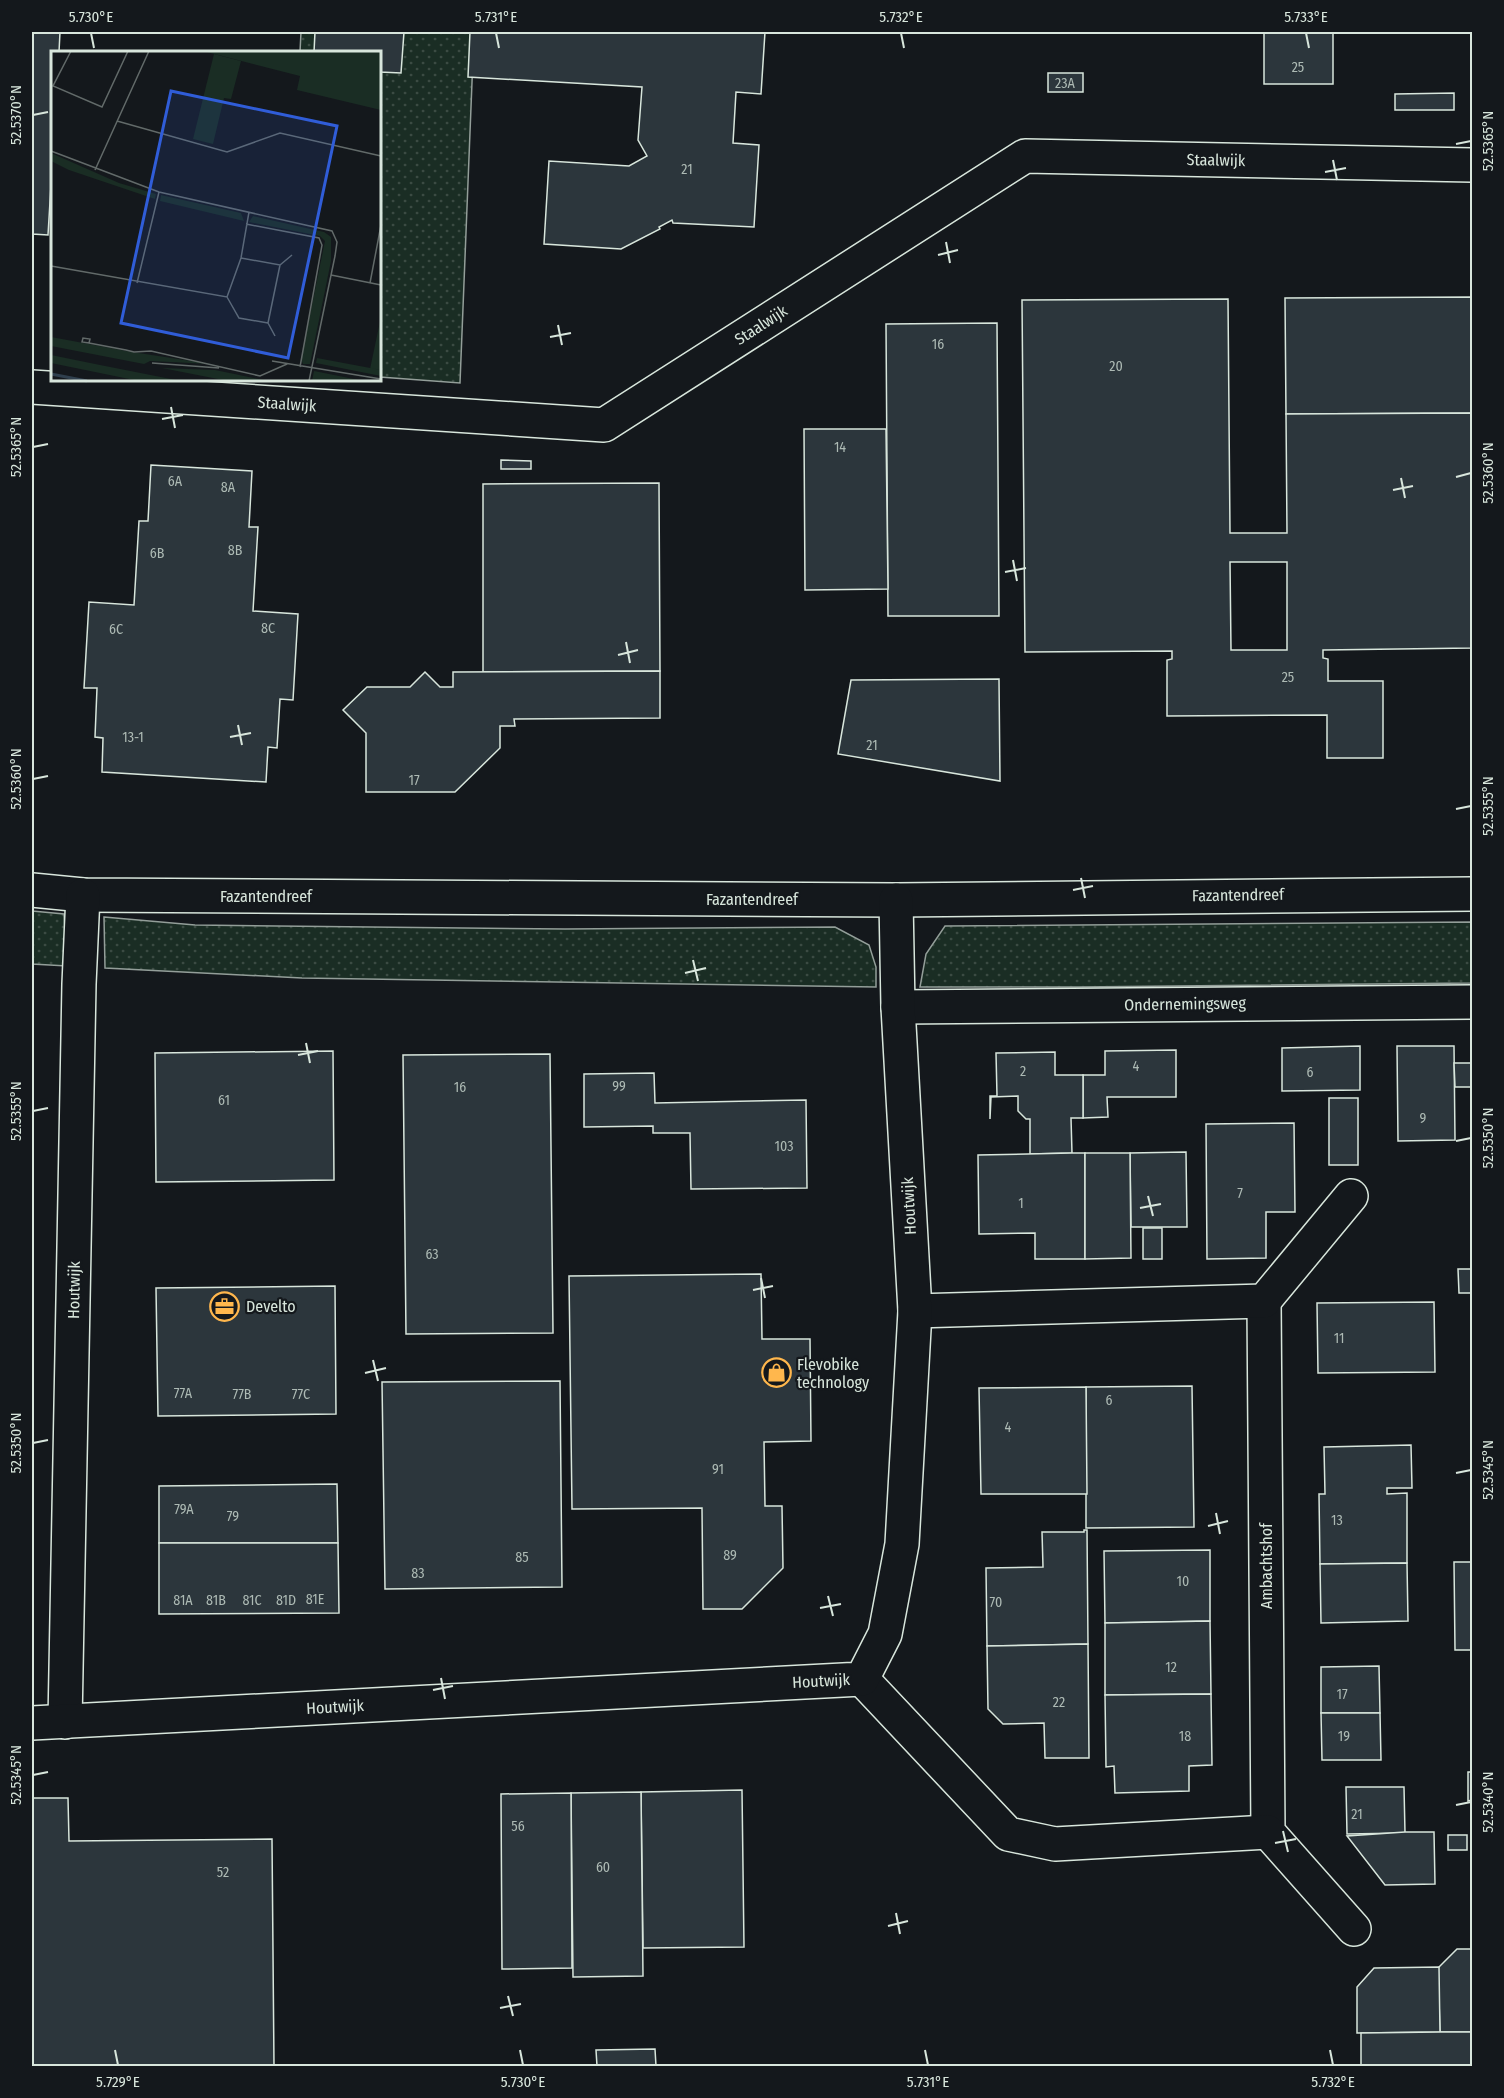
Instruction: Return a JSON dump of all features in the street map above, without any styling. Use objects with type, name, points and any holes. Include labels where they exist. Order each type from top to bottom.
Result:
[{"type":"street","name":"Staalwijk","points":[[32,387],[604,425],[1024,156],[1473,165]]},
{"type":"street","name":"Fazantendreef","points":[[32,890],[83,895],[896,900],[1473,894]]},
{"type":"street","name":"Houtwijk","points":[[65,1722],[79,984],[83,895]]},
{"type":"street","name":"Houtwijk","points":[[32,1722],[862,1679],[885,1634],[902,1544],[915,1311],[898,1007],[896,900]]},
{"type":"street","name":"Ondernemingsweg","points":[[898,1007],[1473,1002]]},
{"type":"street","points":[[915,1311],[1264,1301],[1351,1196]]},
{"type":"street","name":"Ambachtshof","points":[[1264,1301],[1268,1832]]},
{"type":"street","points":[[862,1679],[1008,1834],[1055,1844],[1268,1832],[1354,1929]]},
{"type":"green space","points":[[301,32],[474,32],[460,383],[381,377],[381,51],[300,51]]},
{"type":"green space","points":[[32,911],[64,914],[67,966],[32,964]]},
{"type":"green space","points":[[104,917],[195,925],[565,929],[835,927],[869,945],[876,967],[876,987],[302,978],[105,968]]},
{"type":"green space","points":[[1472,922],[1472,983],[920,987],[926,954],[945,926]]},
{"type":"building","points":[[32,32],[60,32],[59,51],[51,51],[51,185],[48,235],[32,234]]},
{"type":"building","points":[[315,32],[404,32],[401,73],[381,72],[381,51],[314,51]]},
{"type":"building","points":[[470,32],[765,32],[761,94],[736,92],[733,143],[759,145],[754,227],[673,223],[672,220],[659,227],[660,229],[621,249],[544,244],[549,161],[629,166],[647,156],[638,140],[642,87],[468,77]]},
{"type":"building","points":[[1264,32],[1333,32],[1333,84],[1264,84]]},
{"type":"building","points":[[1048,73],[1083,73],[1083,92],[1048,92]]},
{"type":"building","points":[[1454,93],[1454,110],[1395,110],[1395,94]]},
{"type":"building","points":[[1472,297],[1472,413],[1286,414],[1285,298]]},
{"type":"building","points":[[1228,299],[1230,533],[1287,533],[1286,414],[1472,413],[1472,648],[1323,650],[1323,658],[1328,659],[1328,681],[1383,681],[1383,758],[1327,758],[1327,715],[1167,716],[1167,660],[1172,659],[1172,651],[1025,652],[1022,300]],"holes":[[[1230,562],[1287,562],[1287,650],[1231,650]]]},
{"type":"building","points":[[997,323],[999,616],[888,616],[886,324]]},
{"type":"building","points":[[804,429],[886,429],[888,589],[805,590]]},
{"type":"building","points":[[501,460],[531,461],[531,469],[501,469]]},
{"type":"building","points":[[151,465],[252,471],[249,527],[258,527],[253,611],[298,614],[293,700],[280,699],[277,748],[268,747],[266,782],[102,772],[103,738],[95,737],[97,688],[84,688],[89,602],[134,605],[139,521],[148,521]]},
{"type":"building","points":[[659,483],[660,671],[483,672],[483,484]]},
{"type":"building","points":[[660,671],[660,718],[514,719],[515,726],[500,726],[500,748],[455,792],[366,792],[366,733],[343,710],[367,687],[410,687],[425,672],[440,687],[453,687],[453,672]]},
{"type":"building","points":[[999,679],[1000,781],[838,754],[851,680]]},
{"type":"building","points":[[1360,1046],[1360,1090],[1282,1091],[1282,1048]]},
{"type":"building","points":[[1397,1046],[1454,1046],[1455,1140],[1398,1141]]},
{"type":"building","points":[[1176,1050],[1176,1097],[1107,1097],[1108,1117],[1083,1118],[1083,1075],[1105,1075],[1105,1051]]},
{"type":"building","points":[[333,1051],[334,1180],[156,1182],[155,1053]]},
{"type":"building","points":[[1055,1052],[1055,1075],[1083,1075],[1083,1118],[1071,1118],[1072,1153],[1030,1154],[1030,1119],[1026,1119],[1018,1111],[1018,1096],[991,1097],[990,1119],[990,1096],[997,1096],[996,1053]]},
{"type":"building","points":[[550,1054],[553,1333],[406,1334],[403,1055]]},
{"type":"building","points":[[1454,1063],[1472,1063],[1472,1087],[1455,1087]]},
{"type":"building","points":[[654,1073],[655,1103],[806,1100],[807,1188],[691,1189],[690,1133],[653,1133],[653,1126],[584,1127],[584,1074]]},
{"type":"building","points":[[1329,1098],[1358,1098],[1358,1165],[1329,1165]]},
{"type":"building","points":[[1294,1123],[1295,1212],[1266,1212],[1266,1258],[1207,1259],[1206,1124]]},
{"type":"building","points":[[1186,1152],[1187,1227],[1131,1227],[1130,1153]]},
{"type":"building","points":[[1085,1153],[1085,1259],[1035,1259],[1035,1233],[979,1234],[978,1155]]},
{"type":"building","points":[[1085,1153],[1130,1153],[1131,1258],[1085,1259]]},
{"type":"building","points":[[1143,1228],[1162,1228],[1162,1259],[1143,1259]]},
{"type":"building","points":[[1458,1269],[1472,1269],[1472,1293],[1459,1293]]},
{"type":"building","points":[[761,1274],[762,1339],[810,1339],[811,1441],[764,1442],[765,1506],[782,1506],[783,1568],[742,1609],[703,1609],[702,1508],[572,1509],[569,1276]]},
{"type":"building","points":[[335,1286],[336,1414],[158,1416],[156,1288]]},
{"type":"building","points":[[1434,1302],[1435,1372],[1318,1373],[1317,1303]]},
{"type":"building","points":[[560,1381],[562,1587],[385,1589],[382,1382]]},
{"type":"building","points":[[1192,1386],[1194,1527],[1086,1528],[1086,1387]]},
{"type":"building","points":[[1086,1387],[1087,1494],[981,1494],[979,1388]]},
{"type":"building","points":[[1411,1445],[1412,1488],[1387,1488],[1387,1494],[1407,1493],[1407,1563],[1320,1564],[1319,1494],[1325,1494],[1324,1447]]},
{"type":"building","points":[[337,1484],[338,1543],[159,1543],[159,1486]]},
{"type":"building","points":[[1087,1530],[1088,1644],[987,1646],[986,1568],[1043,1567],[1042,1532],[1084,1532]]},
{"type":"building","points":[[159,1543],[338,1543],[339,1613],[159,1614]]},
{"type":"building","points":[[1210,1550],[1210,1621],[1105,1623],[1104,1551]]},
{"type":"building","points":[[1454,1562],[1472,1562],[1472,1650],[1455,1650]]},
{"type":"building","points":[[1407,1563],[1408,1621],[1321,1623],[1320,1564]]},
{"type":"building","points":[[1210,1621],[1211,1694],[1105,1695],[1105,1623]]},
{"type":"building","points":[[1088,1644],[1089,1758],[1045,1758],[1044,1723],[1003,1724],[988,1709],[987,1646]]},
{"type":"building","points":[[1379,1666],[1380,1713],[1321,1713],[1321,1667]]},
{"type":"building","points":[[1211,1694],[1212,1765],[1189,1766],[1189,1791],[1115,1793],[1114,1766],[1106,1767],[1105,1695]]},
{"type":"building","points":[[1321,1713],[1380,1713],[1381,1760],[1322,1760]]},
{"type":"building","points":[[1468,1772],[1472,1772],[1472,1800],[1468,1801]]},
{"type":"building","points":[[1346,1787],[1404,1787],[1405,1833],[1347,1834]]},
{"type":"building","points":[[742,1790],[744,1947],[643,1948],[641,1792]]},
{"type":"building","points":[[641,1792],[643,1976],[573,1977],[571,1793]]},
{"type":"building","points":[[571,1793],[572,1968],[502,1969],[501,1794]]},
{"type":"building","points":[[32,1798],[68,1798],[69,1841],[272,1839],[274,2066],[32,2066]]},
{"type":"building","points":[[1434,1832],[1435,1884],[1385,1885],[1347,1836]]},
{"type":"building","points":[[1448,1835],[1467,1835],[1467,1850],[1448,1850]]},
{"type":"building","points":[[1457,1949],[1472,1949],[1472,2032],[1440,2032],[1438,1968]]},
{"type":"building","points":[[1439,1967],[1440,2032],[1357,2033],[1357,1987],[1374,1968]]},
{"type":"building","points":[[1472,2032],[1472,2066],[1361,2066],[1361,2033]]},
{"type":"building","points":[[655,2049],[656,2066],[597,2066],[596,2050]]},
{"type":"place","name":"Develto","points":[[225,1306]]},
{"type":"place","name":"Flevobike technology","points":[[776,1373]]}]
